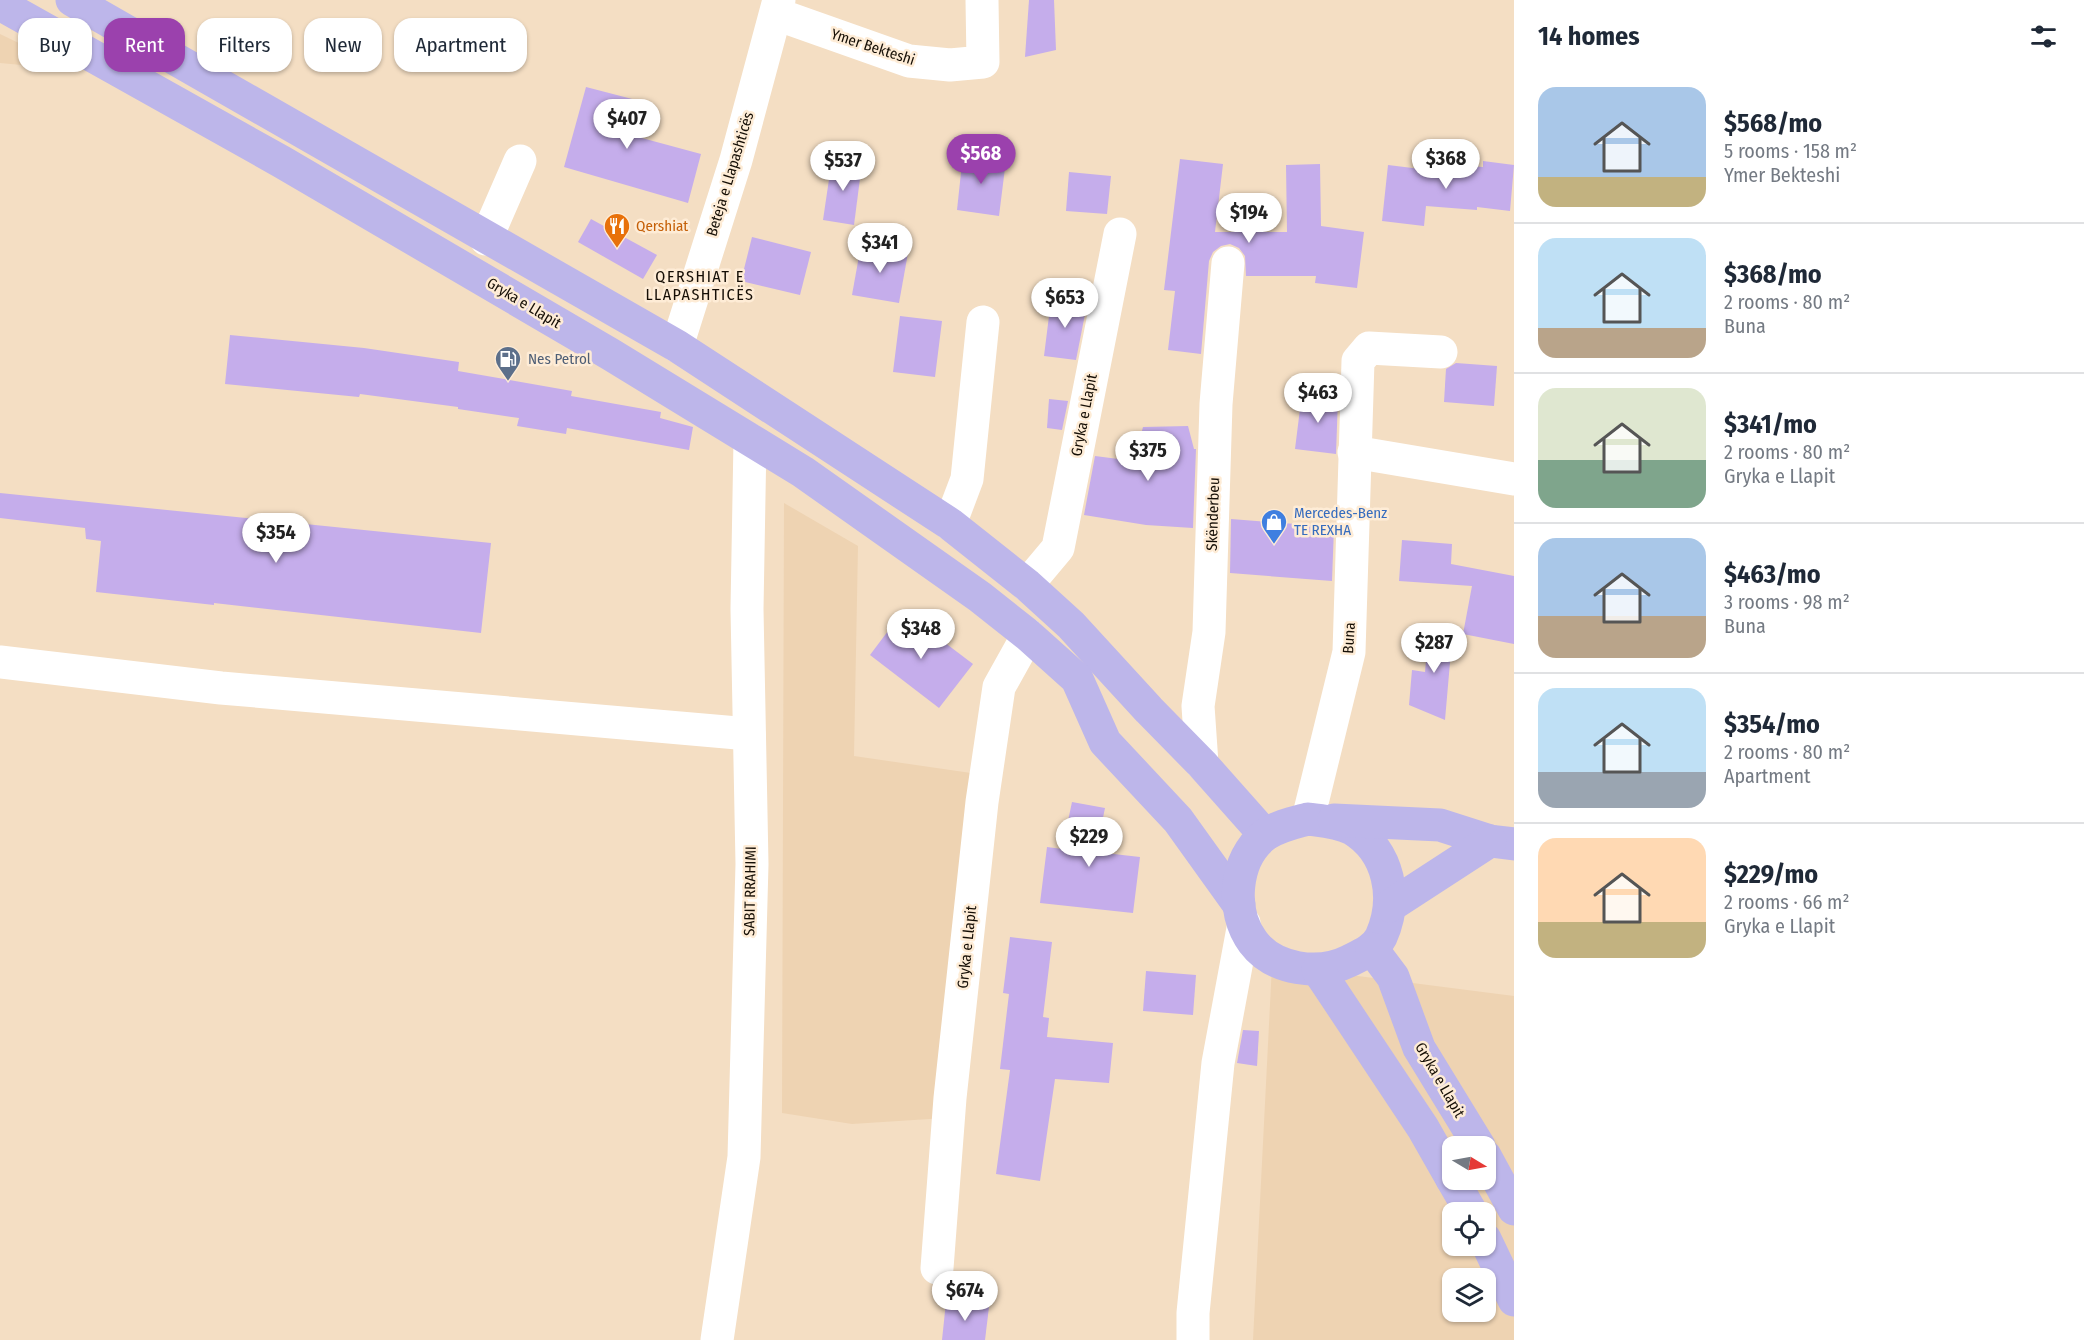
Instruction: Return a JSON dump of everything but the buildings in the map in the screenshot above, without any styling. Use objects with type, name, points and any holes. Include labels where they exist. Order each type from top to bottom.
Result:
[{"type":"main road","points":[[72,0],[332,148],[486,239],[677,346],[950,524],[1027,585],[1071,625],[1202,764],[1265,835]]},
{"type":"main road","name":"Gryka e Llapit","points":[[0,4],[445,255],[803,472],[980,597],[1028,635],[1077,679],[1105,742],[1178,820],[1241,914]]},
{"type":"main road","points":[[1308,819],[1330,821],[1352,829],[1369,843],[1383,862],[1390,883],[1390,906],[1379,940],[1372,949],[1338,967],[1318,970],[1299,969],[1274,958],[1253,943],[1241,914],[1238,887],[1242,869],[1249,852],[1265,835],[1280,827],[1308,819],[1385,821],[1440,825],[1502,842]]},
{"type":"main road","points":[[1390,906],[1502,842]]},
{"type":"main road","name":"Gryka e Llapit","points":[[1372,949],[1393,977],[1419,1048],[1473,1136]]},
{"type":"main road","points":[[1318,970],[1423,1128],[1442,1161]]},
{"type":"main road","points":[[1496,1176],[1514,1209]]},
{"type":"main road","points":[[1493,1256],[1514,1300]]},
{"type":"street","name":"Ymer Bekteshi","points":[[777,7],[909,61],[950,65],[983,62],[982,0]]},
{"type":"street","name":"Beteja e Llapashticës","points":[[677,346],[736,160],[777,7]]},
{"type":"street","points":[[486,239],[520,161]]},
{"type":"street","name":"Gryka e Llapit","points":[[1027,585],[1058,548],[1120,234]]},
{"type":"street","name":"Skënderbeu","points":[[1202,764],[1198,706],[1209,632],[1216,404],[1228,263]]},
{"type":"street","points":[[950,524],[967,478],[983,322]]},
{"type":"street","name":"Buna","points":[[1308,819],[1349,652],[1358,361],[1369,348],[1441,352]]},
{"type":"street","name":"SABIT RRAHIMI","points":[[717,1340],[744,1157],[752,864],[747,609],[750,440]]},
{"type":"street","points":[[1354,452],[1514,479]]},
{"type":"street","name":"Gryka e Llapit","points":[[937,1268],[950,1098],[982,802],[999,687],[1028,635]]},
{"type":"street","points":[[0,662],[221,688],[749,734]]},
{"type":"street","points":[[1193,1340],[1193,1313],[1218,1063],[1241,914]]},
{"type":"shaded area","points":[[0,34],[18,43],[18,65],[0,63]]},
{"type":"shaded area","points":[[784,503],[858,546],[854,756],[971,773],[945,1118],[852,1124],[782,1113]]},
{"type":"shaded area","points":[[1272,965],[1514,996],[1514,1340],[1253,1340]]},
{"type":"place","name":"Qershiat","points":[[617,249]]},
{"type":"place","name":"Nes Petrol","points":[[508,382]]},
{"type":"place","name":"Mercedes-Benz TE REXHA","points":[[1274,545]]},
{"type":"district","name":"QERSHIAT E LLAPASHTICËS","points":[[700,285]]}]
